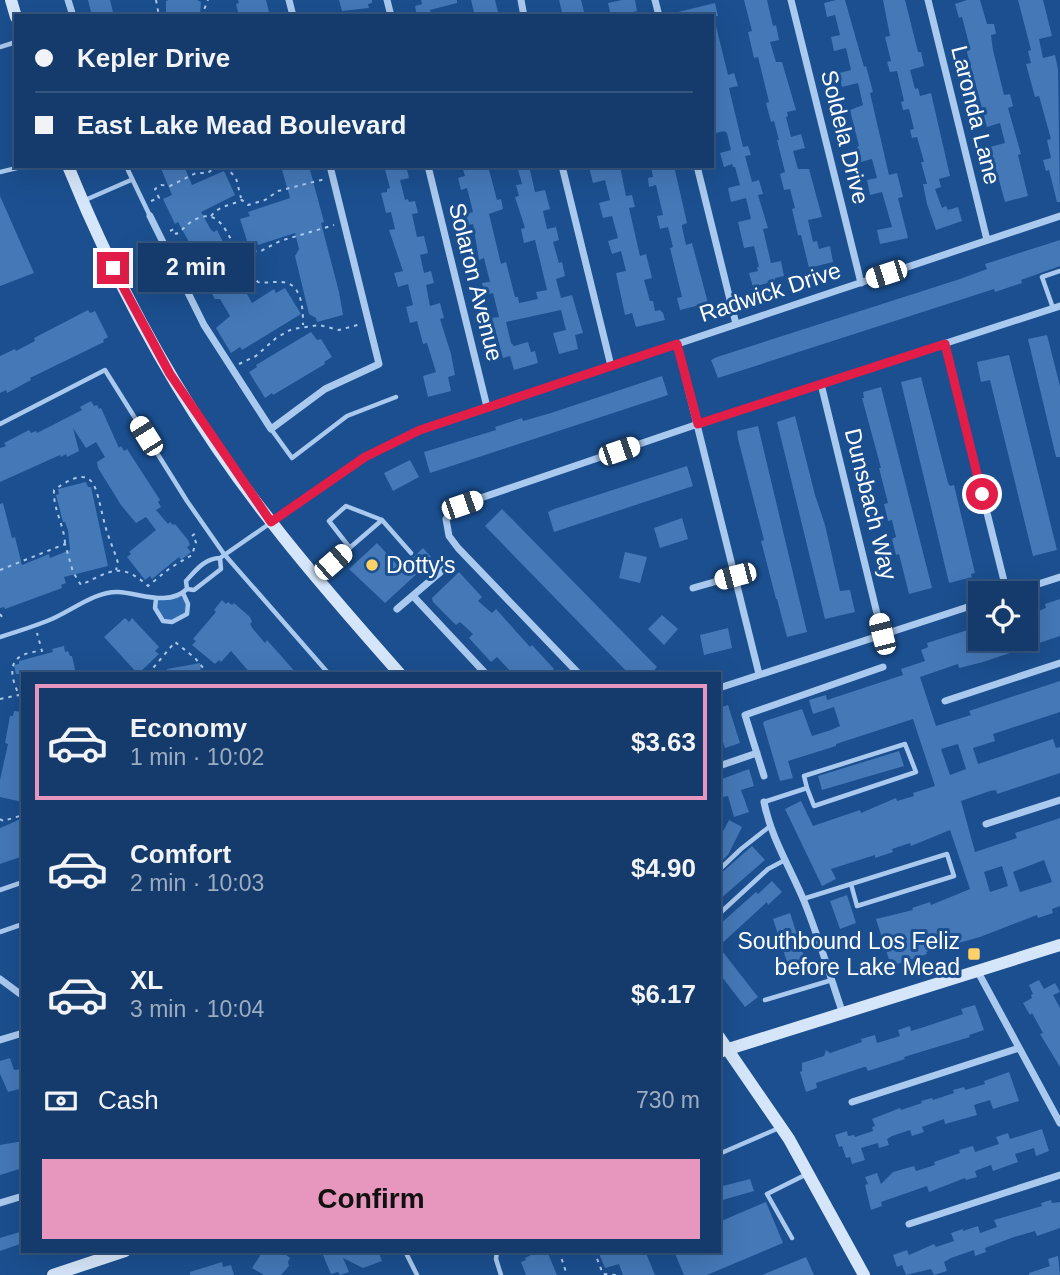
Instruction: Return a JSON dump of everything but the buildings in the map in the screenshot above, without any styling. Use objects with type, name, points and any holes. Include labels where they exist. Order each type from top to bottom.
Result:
[{"type":"main road","points":[[69,168],[113,268],[170,374],[271,522],[398,672]]},
{"type":"main road","points":[[864,1275],[781,1127],[724,1051],[1060,945]]},
{"type":"main road","points":[[52,1275],[119,1253]]},
{"type":"street","name":"Soldela Drive","points":[[791,0],[861,282]]},
{"type":"street","name":"Laronda Lane","points":[[928,0],[987,240]]},
{"type":"street","points":[[150,216],[204,325],[271,429],[325,389],[379,364],[331,168]]},
{"type":"street","name":"Solaron Avenue","points":[[428,168],[487,407]]},
{"type":"street","points":[[562,168],[611,366]]},
{"type":"street","points":[[697,168],[736,324]]},
{"type":"street","name":"Radwick Drive","points":[[271,522],[365,457],[420,430],[1060,216]]},
{"type":"street","points":[[577,672],[449,536],[446,519],[457,506],[1056,307]]},
{"type":"street","points":[[677,344],[759,674]]},
{"type":"street","points":[[945,344],[1005,581]]},
{"type":"street","name":"Dunsbach Way","points":[[821,384],[882,634]]},
{"type":"street","points":[[397,609],[444,569]]},
{"type":"street","points":[[692,588],[735,576]]},
{"type":"street","points":[[1038,584],[1060,577]]},
{"type":"street","points":[[412,596],[484,672]]},
{"type":"street","points":[[721,687],[968,607]]},
{"type":"street","points":[[946,701],[1060,663]]},
{"type":"street","points":[[764,776],[745,715],[883,667]]},
{"type":"street","points":[[721,765],[757,753]]},
{"type":"street","points":[[986,824],[1060,800]]},
{"type":"street","points":[[764,802],[769,827],[803,900],[844,1014]]},
{"type":"street","points":[[978,972],[1060,1124]]},
{"type":"street","points":[[0,979],[21,995]]},
{"type":"street","points":[[0,1040],[21,1034]]},
{"type":"street","points":[[852,1102],[1019,1048]]},
{"type":"street","points":[[909,1224],[1060,1175]]},
{"type":"street","points":[[0,1203],[21,1197]]},
{"type":"lane","points":[[127,168],[150,216]]},
{"type":"lane","points":[[83,201],[131,180]]},
{"type":"lane","points":[[1056,307],[1042,277],[1060,271]]},
{"type":"lane","points":[[0,424],[105,370],[222,556],[327,672]]},
{"type":"lane","points":[[271,429],[292,458],[348,416],[396,397]]},
{"type":"lane","points":[[350,548],[329,521],[346,506],[382,520],[411,553]]},
{"type":"lane","points":[[316,577],[382,520]]},
{"type":"lane","points":[[156,599],[155,608],[163,621],[172,622],[187,614],[186,581],[197,568],[211,558],[222,556],[271,522]]},
{"type":"lane","points":[[0,637],[35,625],[100,596],[117,592],[156,599],[194,590],[221,569],[222,556]]},
{"type":"lane","points":[[905,744],[916,772],[814,806],[807,788],[804,776],[905,744]]},
{"type":"lane","points":[[764,802],[807,788]]},
{"type":"lane","points":[[721,868],[769,827]]},
{"type":"lane","points":[[803,900],[851,884],[947,854],[954,876],[857,906],[851,884]]},
{"type":"lane","points":[[721,912],[768,869],[785,860]]},
{"type":"lane","points":[[0,890],[21,883]]},
{"type":"lane","points":[[0,932],[21,925]]},
{"type":"lane","points":[[765,1000],[832,980]]},
{"type":"lane","points":[[721,1152],[781,1127]]},
{"type":"lane","points":[[792,1238],[767,1194],[808,1173]]},
{"type":"lane","points":[[406,1253],[417,1275]]},
{"type":"lane","points":[[496,1253],[495,1259],[501,1275]]},
{"type":"path","points":[[144,205],[159,198],[155,189],[160,185],[170,186],[197,173],[208,173],[214,168]]},
{"type":"path","points":[[227,168],[236,178],[242,200],[248,205],[265,200],[278,191],[333,176]]},
{"type":"path","points":[[232,172],[235,168]]},
{"type":"path","points":[[210,217],[223,205],[242,200]]},
{"type":"path","points":[[160,236],[174,229],[176,234],[200,217],[210,217],[222,222],[245,269],[258,282],[287,283],[295,288],[301,301],[303,326]]},
{"type":"path","points":[[238,252],[261,251],[280,241],[344,222]]},
{"type":"path","points":[[232,368],[256,356],[276,338],[303,326],[319,325],[339,330],[369,321]]},
{"type":"path","points":[[116,571],[118,564],[104,523],[99,494],[90,480],[80,477],[54,490],[65,544],[73,572],[81,585],[116,571],[132,572],[148,586],[192,555],[196,542],[192,536],[204,526]]},
{"type":"path","points":[[0,569],[65,544]]},
{"type":"path","points":[[0,699],[21,695],[12,676],[12,666],[20,656],[42,650],[35,625]]},
{"type":"path","points":[[150,672],[175,642],[195,658],[206,672]]},
{"type":"path","points":[[0,819],[3,821],[21,816]]},
{"type":"path","points":[[560,1253],[567,1275]]},
{"type":"path","points":[[595,1253],[603,1274],[617,1275]]},
{"type":"shaded area","points":[[183,593],[187,607],[185,615],[163,621],[158,615],[156,599]]},
{"type":"place","name":"Dotty's","points":[[372,565]]},
{"type":"place","name":"Southbound Los Feliz before Lake Mead","points":[[974,954]]},
{"type":"route","points":[[113,268],[170,374],[271,522],[365,457],[420,430],[677,344],[698,424],[945,344],[982,494]]}]
